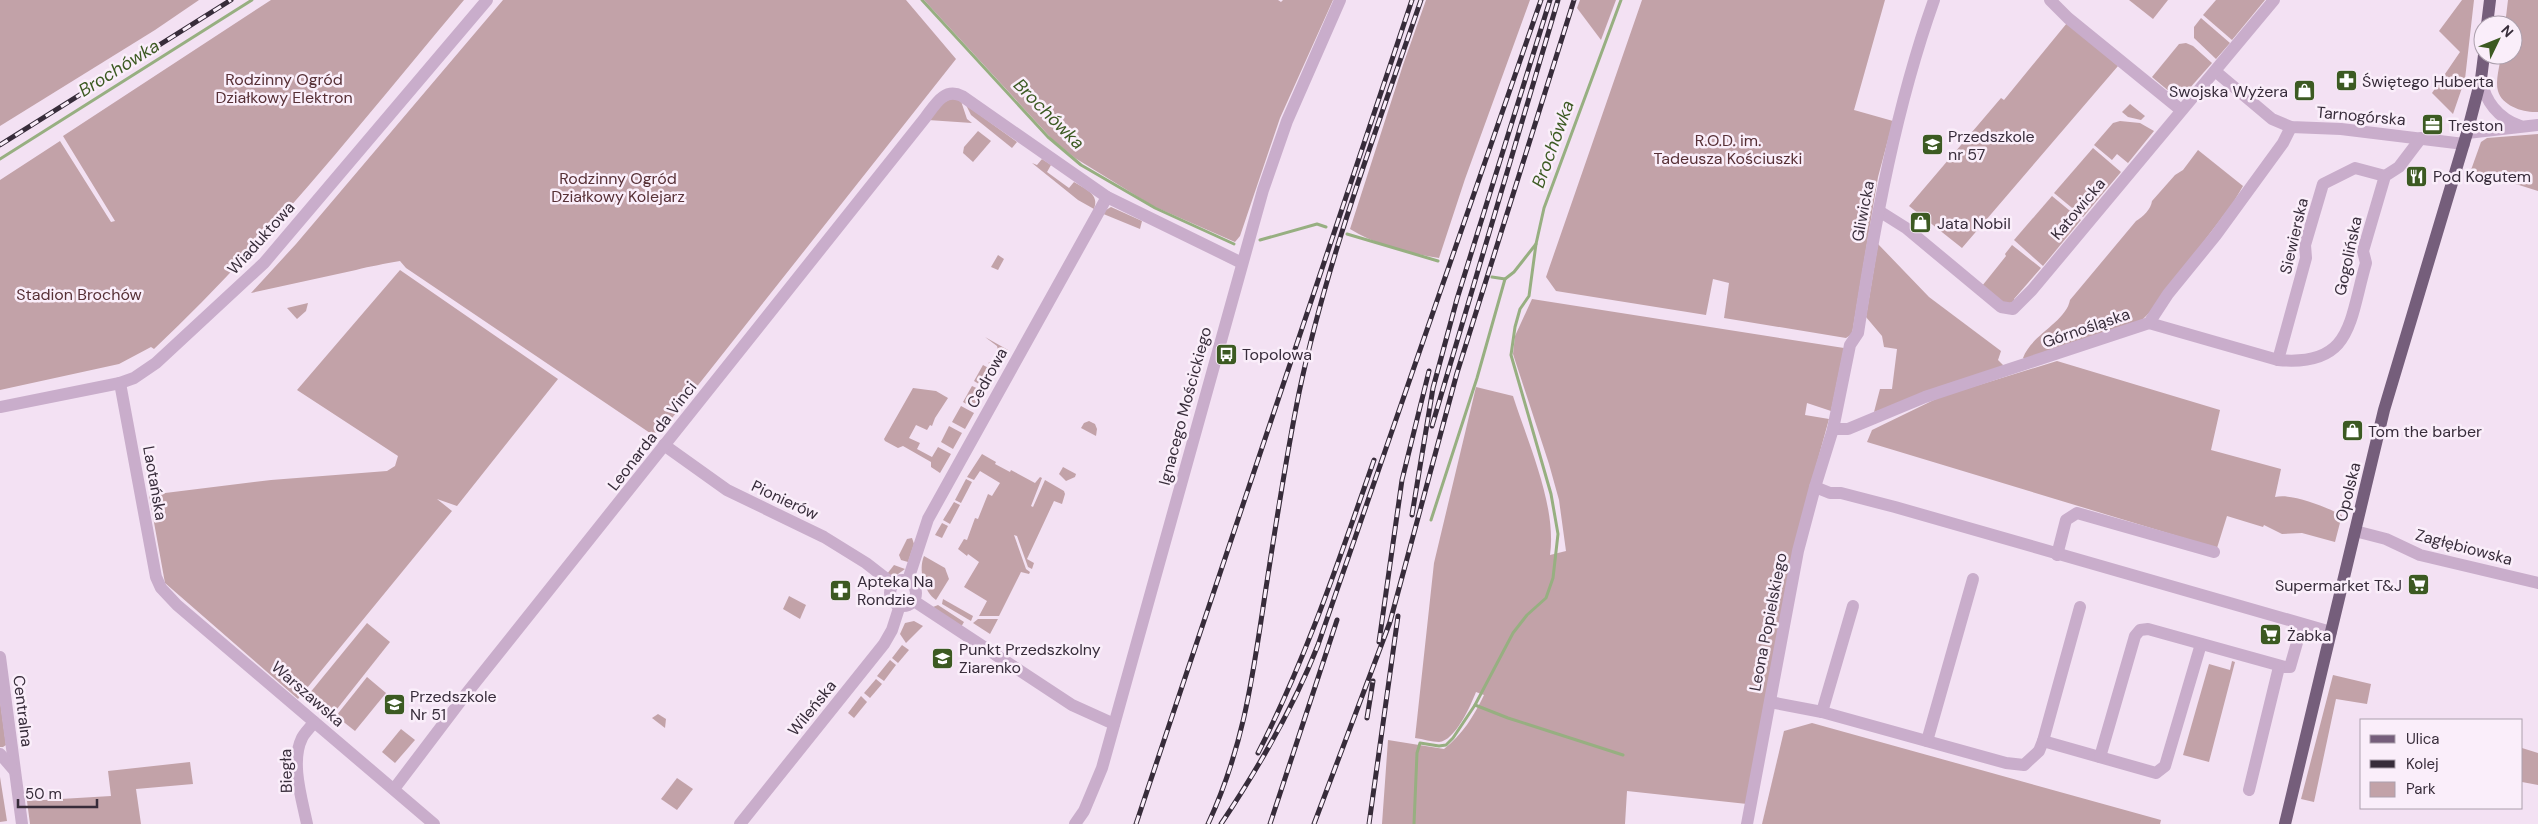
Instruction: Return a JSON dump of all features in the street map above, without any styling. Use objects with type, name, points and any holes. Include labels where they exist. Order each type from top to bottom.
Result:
[{"type":"main road","points":[[2488,15],[2490,0]]},
{"type":"main road","name":"Opolska","points":[[2285,824],[2398,358],[2466,139],[2483,65]]},
{"type":"street","name":"Wiaduktowa","points":[[0,407],[120,383],[134,378],[156,363],[264,263],[487,0]]},
{"type":"street","name":"Ignacego Mościckiego","points":[[1075,824],[1084,811],[1102,768],[1242,263],[1287,121],[1340,0]]},
{"type":"street","name":"Gliwicka","points":[[1833,429],[1850,345],[1858,334],[1879,211],[1900,114],[1934,0]]},
{"type":"street","points":[[2050,0],[2068,18],[2181,110]]},
{"type":"street","name":"Katowicka","points":[[1879,211],[1906,228],[2001,308],[2014,309],[2032,290],[2274,0]]},
{"type":"street","name":"Tarnogórska","points":[[2215,71],[2272,119],[2291,128],[2341,129],[2421,138],[2466,139],[2520,126],[2538,125]]},
{"type":"street","points":[[2481,79],[2490,104],[2502,117],[2520,126]]},
{"type":"street","name":"Leonarda da Vinci","points":[[394,789],[936,103],[949,94],[962,96],[1107,197]]},
{"type":"street","name":"Górnośląska","points":[[1833,429],[1848,429],[1924,398],[2149,323],[2168,294],[2216,235],[2283,143],[2291,128]]},
{"type":"street","points":[[2385,176],[2399,167],[2421,138]]},
{"type":"street","name":"Siewierska","points":[[2278,360],[2306,258],[2305,245],[2323,184],[2355,168],[2385,176]]},
{"type":"street","name":"Gogolińska","points":[[2149,323],[2278,360],[2293,362],[2321,357],[2332,352],[2344,338],[2366,264],[2363,251],[2385,176]]},
{"type":"street","points":[[1107,197],[1242,263]]},
{"type":"street","name":"Cedrowa","points":[[908,580],[923,529],[933,508],[1107,197]]},
{"type":"street","name":"Laotańska","points":[[120,383],[156,578],[161,588]]},
{"type":"street","name":"Leona Popielskiego","points":[[1747,824],[1798,551],[1833,429]]},
{"type":"street","name":"Pionierów","points":[[664,445],[727,490],[821,536],[866,563],[893,584]]},
{"type":"street","points":[[1815,487],[1830,493],[1895,507],[2331,632]]},
{"type":"street","points":[[2057,555],[2066,520],[2077,513],[2214,552]]},
{"type":"street","name":"Zagłębiowska","points":[[2355,531],[2386,539],[2420,555],[2538,583]]},
{"type":"street","points":[[1928,741],[1973,579]]},
{"type":"street","points":[[900,580],[908,580],[915,587],[914,601],[909,605],[900,606],[890,595],[893,584],[900,580]]},
{"type":"street","name":"Warszawska","points":[[161,588],[177,605],[434,824]]},
{"type":"street","points":[[914,601],[1072,705],[1114,724]]},
{"type":"street","name":"Wileńska","points":[[740,824],[884,644],[892,630],[900,606]]},
{"type":"street","points":[[1822,712],[1853,606]]},
{"type":"street","points":[[1770,702],[1822,712],[2006,764],[2024,765],[2039,751],[2043,741],[2080,607]]},
{"type":"street","points":[[2100,757],[2137,632],[2148,629],[2279,667],[2290,667],[2302,625]]},
{"type":"street","points":[[2043,741],[2156,773],[2165,766],[2201,644]]},
{"type":"street","name":"Centralna","points":[[0,657],[22,824]]},
{"type":"street","points":[[2248,790],[2279,667]]},
{"type":"street","name":"Biegła","points":[[307,824],[299,782],[299,756],[302,738],[314,722]]},
{"type":"street","name":"Centralna","points":[[0,754],[14,770]]},
{"type":"green space","points":[[0,0],[199,0],[155,30],[0,126]]},
{"type":"green space","points":[[271,0],[464,0],[276,223],[196,308],[154,349],[151,347],[119,364],[0,390],[0,180],[60,141],[111,222],[115,221],[63,136]]},
{"type":"green space","name":"Rodzinny Ogród Działkowy Kolejarz","points":[[503,0],[906,0],[956,59],[661,432],[650,433],[406,268],[400,261],[251,293],[296,244]]},
{"type":"green space","points":[[924,0],[1278,0],[1281,2],[1283,0],[1333,0],[1280,118],[1240,236],[1235,242],[1153,206],[1075,158],[1052,139]]},
{"type":"green space","points":[[1426,0],[1530,0],[1465,179],[1439,258],[1393,248],[1371,240],[1350,229]]},
{"type":"green space","points":[[1580,0],[1616,0],[1601,40],[1577,8]]},
{"type":"green space","name":"R.O.D. im. Tadeusza Kościuszki","points":[[1642,0],[1885,0],[1854,110],[1893,121],[1878,177],[1852,334],[1846,338],[1724,318],[1729,283],[1713,279],[1706,315],[1556,291],[1546,277]]},
{"type":"green space","points":[[2129,0],[2168,0],[2153,19]]},
{"type":"green space","points":[[2216,0],[2265,0],[2232,40],[2203,15]]},
{"type":"green space","points":[[2462,0],[2474,0],[2465,79],[2453,114],[2432,93],[2460,52],[2439,31]]},
{"type":"green space","points":[[2508,0],[2538,0],[2538,112],[2514,108],[2504,101],[2498,91],[2497,78],[2499,65],[2523,65],[2523,15],[2506,15]]},
{"type":"green space","points":[[2201,18],[2230,43],[2216,59],[2194,38],[2194,27]]},
{"type":"green space","points":[[2067,23],[2118,66],[1962,248],[1909,206],[2001,98],[2004,100]]},
{"type":"green space","points":[[2186,43],[2193,46],[2212,63],[2181,98],[2177,98],[2152,77],[2179,44]]},
{"type":"green space","points":[[952,98],[961,101],[967,119],[972,123],[928,120],[940,105]]},
{"type":"green space","points":[[2130,104],[2145,116],[2141,120],[2128,117],[2122,112]]},
{"type":"green space","points":[[966,105],[1017,142],[1012,148],[971,115]]},
{"type":"green space","points":[[2120,121],[2140,123],[2154,131],[2128,163],[2117,154],[2112,160],[2094,145],[2113,123]]},
{"type":"green space","points":[[978,131],[991,141],[973,162],[963,153],[964,147]]},
{"type":"green space","points":[[2538,134],[2538,191],[2471,170],[2481,142],[2487,138]]},
{"type":"green space","points":[[2093,148],[2121,172],[2083,217],[2054,193]]},
{"type":"green space","points":[[2198,150],[2243,186],[2233,203],[2151,311],[2142,320],[2025,359],[2023,358],[2033,342],[2062,315],[2070,300],[2136,221],[2146,212],[2152,201],[2175,175],[2183,170]]},
{"type":"green space","points":[[1042,159],[1051,165],[1047,172],[1069,188],[1074,182],[1090,192],[1095,199],[1094,209],[1078,200],[1032,163],[1037,165]]},
{"type":"green space","points":[[2052,196],[2081,220],[2043,266],[2014,240]]},
{"type":"green space","points":[[1111,207],[1142,221],[1140,229],[1101,213]]},
{"type":"green space","points":[[1878,244],[1929,297],[2001,351],[1998,360],[2006,368],[1874,412],[1880,389],[1892,389],[1897,349],[1884,347],[1882,336],[1866,317]]},
{"type":"green space","points":[[2012,245],[2041,268],[2014,299],[2014,302],[2005,304],[1982,286],[2006,256],[2005,254]]},
{"type":"green space","points":[[998,255],[1004,259],[998,270],[991,267]]},
{"type":"green space","points":[[400,270],[558,379],[457,506],[437,499],[452,511],[298,699],[165,583],[149,495],[271,480],[387,471],[395,466],[398,456],[297,390]]},
{"type":"green space","points":[[1532,299],[1844,348],[1831,411],[1807,403],[1805,415],[1829,419],[1802,517],[1747,804],[1627,791],[1625,824],[1382,824],[1388,740],[1444,749],[1467,725],[1484,695],[1476,692],[1462,722],[1451,736],[1445,740],[1436,742],[1415,738],[1434,563],[1476,387],[1513,396],[1540,475],[1545,496],[1551,536],[1550,555],[1566,551],[1559,500],[1513,354],[1515,336]]},
{"type":"green space","points":[[308,303],[306,311],[297,319],[287,308]]},
{"type":"green space","points":[[985,337],[1008,350],[998,368],[988,363],[993,361],[998,350],[997,346]]},
{"type":"green space","points":[[2057,361],[2220,410],[2211,450],[2281,469],[2275,497],[2282,496],[2300,499],[2342,515],[2335,542],[2302,533],[2282,534],[2264,525],[2263,527],[2227,516],[2217,548],[1867,442],[1872,430],[1940,397]]},
{"type":"green space","points":[[983,365],[996,372],[987,389],[974,381]]},
{"type":"green space","points":[[972,386],[985,392],[975,409],[963,402]]},
{"type":"green space","points":[[913,388],[936,391],[948,398],[932,426],[930,425],[927,430],[916,425],[909,438],[920,443],[917,449],[932,457],[938,447],[951,454],[940,473],[931,467],[931,462],[903,446],[898,448],[884,439]]},
{"type":"green space","points":[[961,406],[974,413],[965,429],[952,422]]},
{"type":"green space","points":[[1089,421],[1095,424],[1097,429],[1096,436],[1081,428],[1084,423]]},
{"type":"green space","points":[[949,426],[962,433],[953,449],[941,442]]},
{"type":"green space","points":[[982,454],[996,462],[995,464],[1035,483],[1040,477],[1042,478],[1031,506],[1033,507],[1045,480],[1064,491],[1065,494],[1062,504],[1054,501],[1027,559],[1034,563],[1032,569],[1028,567],[1017,536],[1014,535],[1026,569],[1030,572],[1029,574],[1021,572],[999,616],[979,616],[987,601],[964,587],[979,562],[958,549],[964,539],[967,540],[975,518],[978,519],[988,494],[992,496],[1000,483],[980,471],[974,480],[967,477]]},
{"type":"green space","points":[[1063,467],[1076,474],[1075,477],[1066,481],[1059,474]]},
{"type":"green space","points":[[966,479],[972,482],[961,503],[955,500]]},
{"type":"green space","points":[[954,502],[960,505],[950,524],[943,520]]},
{"type":"green space","points":[[942,523],[948,526],[942,538],[935,535]]},
{"type":"green space","points":[[912,538],[914,544],[908,562],[901,560],[899,555],[907,539]]},
{"type":"green space","points":[[924,556],[945,568],[949,579],[936,600],[928,592],[923,580],[922,562]]},
{"type":"green space","points":[[894,565],[905,569],[894,577],[887,574]]},
{"type":"green space","points":[[789,596],[806,605],[800,619],[783,609]]},
{"type":"green space","points":[[943,599],[973,616],[971,621],[942,604]]},
{"type":"green space","points":[[938,605],[964,622],[961,627],[933,607]]},
{"type":"green space","points":[[978,619],[998,619],[990,634],[973,623]]},
{"type":"green space","points":[[914,621],[923,626],[906,643],[900,634],[905,623]]},
{"type":"green space","points":[[367,623],[390,642],[333,714],[309,694]]},
{"type":"green space","points":[[902,645],[909,650],[898,663],[892,658]]},
{"type":"green space","points":[[890,660],[896,665],[884,681],[877,676]]},
{"type":"green space","points":[[2232,661],[2235,662],[2209,762],[2183,755],[2209,664],[2230,670]]},
{"type":"green space","points":[[2333,675],[2371,684],[2367,704],[2336,699],[2314,802],[2301,799]]},
{"type":"green space","points":[[367,677],[386,693],[355,731],[336,716]]},
{"type":"green space","points":[[876,679],[882,684],[870,698],[864,693]]},
{"type":"green space","points":[[861,696],[867,702],[854,718],[848,713]]},
{"type":"green space","points":[[0,700],[6,745],[3,747],[0,747]]},
{"type":"green space","points":[[658,714],[666,719],[665,728],[652,718]]},
{"type":"green space","points":[[1812,723],[2161,820],[2160,824],[1762,824],[1784,731]]},
{"type":"green space","points":[[401,729],[415,740],[395,763],[382,752]]},
{"type":"green space","points":[[2523,748],[2538,753],[2538,785],[2523,782]]},
{"type":"green space","points":[[190,762],[193,784],[136,789],[141,824],[30,824],[27,801],[111,796],[108,771]]},
{"type":"green space","points":[[0,777],[7,821],[0,822]]},
{"type":"green space","points":[[677,778],[693,789],[677,810],[661,799]]},
{"type":"waterway","name":"Brochówka","points":[[0,159],[252,0]]},
{"type":"waterway","name":"Brochówka","points":[[922,0],[1048,137],[1081,165],[1155,208],[1234,244]]},
{"type":"waterway","name":"Brochówka","points":[[1492,277],[1505,279],[1514,272],[1536,244],[1544,208],[1621,0]]},
{"type":"waterway","name":"Brochówka","points":[[1260,240],[1317,224],[1326,227]]},
{"type":"waterway","name":"Brochówka","points":[[1347,234],[1438,261]]},
{"type":"waterway","points":[[1414,824],[1417,753],[1420,743],[1439,746],[1446,745],[1453,738],[1475,705],[1513,633],[1527,615],[1546,598],[1553,578],[1558,534],[1551,494],[1511,355],[1520,309],[1529,296],[1536,244]]},
{"type":"waterway","points":[[1431,520],[1477,378],[1505,279]]},
{"type":"waterway","points":[[1475,705],[1508,718],[1623,755]]},
{"type":"railway","points":[[0,145],[231,0]]},
{"type":"railway","points":[[1136,824],[1412,0]]},
{"type":"railway","points":[[1208,824],[1231,765],[1246,708],[1257,649],[1277,515],[1310,343],[1338,244],[1421,0]]},
{"type":"railway","points":[[1221,824],[1249,781],[1286,715],[1318,645],[1541,0]]},
{"type":"railway","points":[[1412,515],[1433,388],[1457,299],[1550,0]]},
{"type":"railway","points":[[1432,426],[1558,0]]},
{"type":"railway","points":[[1314,824],[1390,622],[1457,373],[1574,0]]},
{"type":"railway","points":[[1379,642],[1402,480],[1429,371]]},
{"type":"railway","points":[[1258,753],[1307,645],[1374,460]]},
{"type":"railway","points":[[1369,824],[1398,616]]},
{"type":"railway","points":[[1270,824],[1337,620]]},
{"type":"railway","points":[[1367,718],[1373,681]]},
{"type":"place","name":"Świętego Huberta","points":[[2346,81]]},
{"type":"place","name":"Swojska Wyżera","points":[[2304,91]]},
{"type":"place","name":"Treston","points":[[2432,125]]},
{"type":"place","name":"Przedszkole nr 57","points":[[1932,145]]},
{"type":"place","name":"Pod Kogutem","points":[[2417,176]]},
{"type":"place","name":"Jata Nobil","points":[[1921,223]]},
{"type":"place","name":"Topolowa","points":[[1226,354]]},
{"type":"place","name":"Tom the barber","points":[[2352,431]]},
{"type":"place","name":"Supermarket T&J","points":[[2418,585]]},
{"type":"place","name":"Apteka Na Rondzie","points":[[841,590]]},
{"type":"place","name":"Żabka","points":[[2271,635]]},
{"type":"place","name":"Punkt Przedszkolny Ziarenko","points":[[943,658]]},
{"type":"place","name":"Przedszkole Nr 51","points":[[394,705]]},
{"type":"park label","name":"Rodzinny Ogród Działkowy Elektron","points":[[284,88]]},
{"type":"park label","name":"Stadion Brochów","points":[[79,294]]}]
